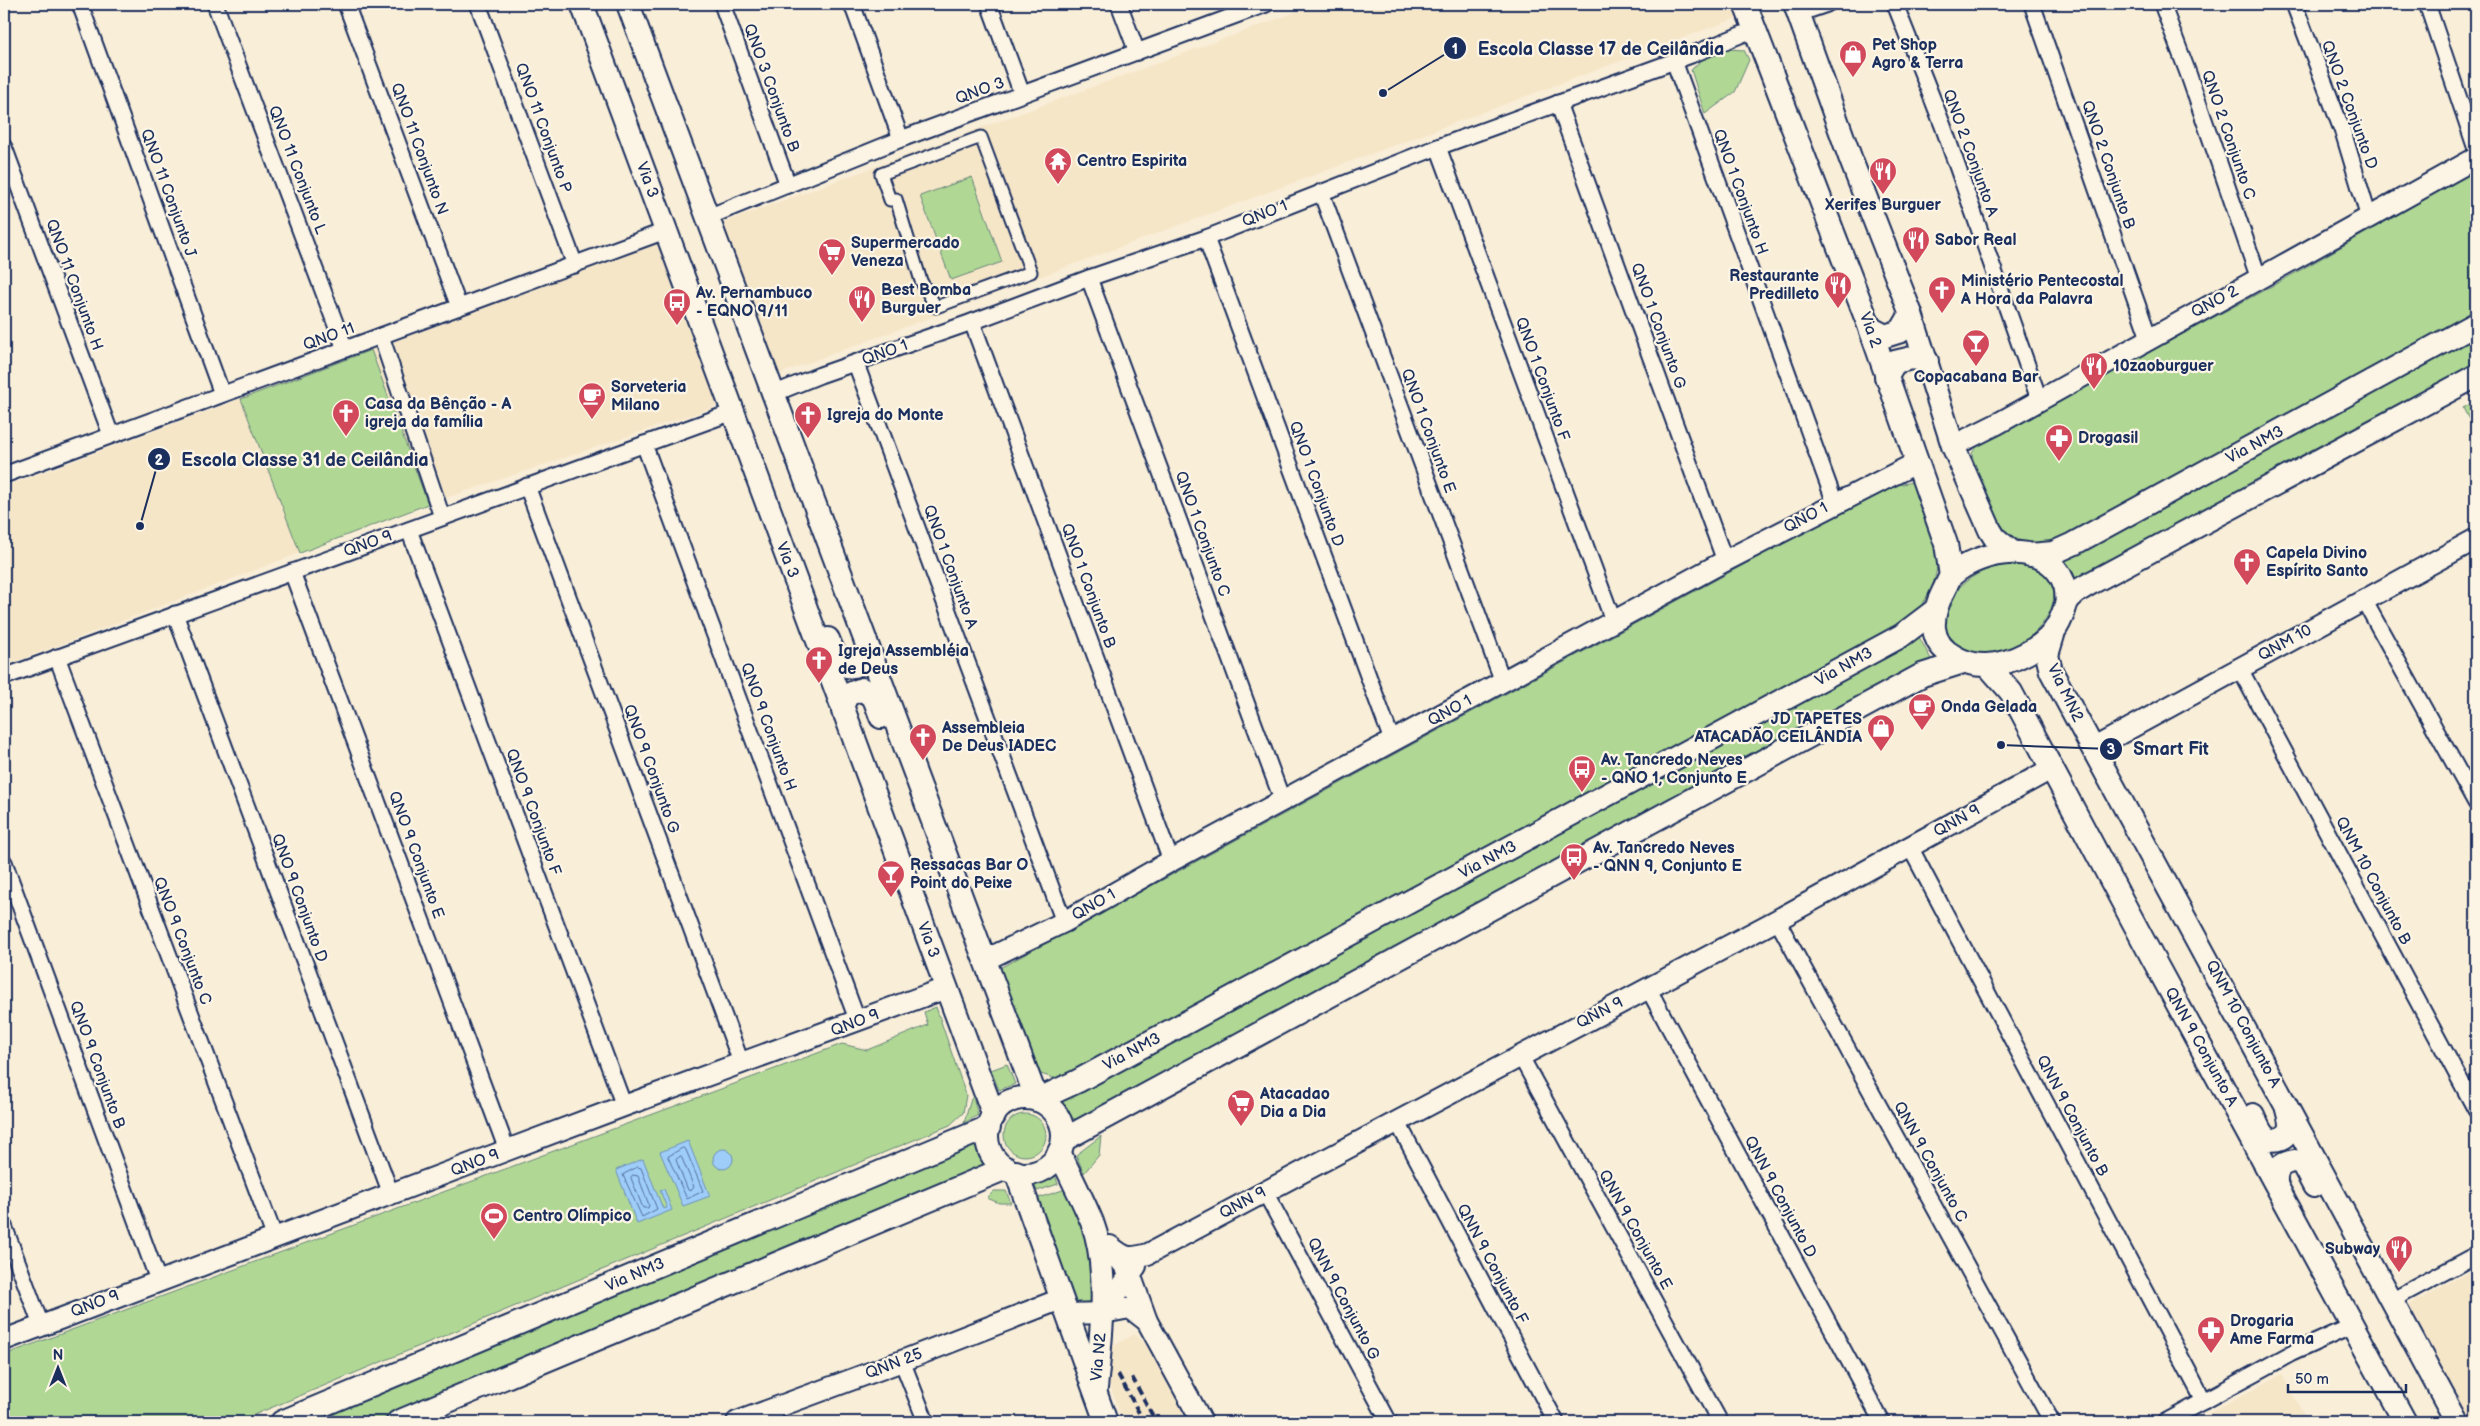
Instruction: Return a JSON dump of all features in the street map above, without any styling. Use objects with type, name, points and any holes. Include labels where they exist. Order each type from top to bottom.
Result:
[{"type":"main road","name":"Via 3","points":[[582,4],[946,988],[991,1122]]},
{"type":"main road","name":"Via 2","points":[[1745,4],[1870,328],[1946,544],[1951,576]]},
{"type":"main road","points":[[629,7],[1037,1100]]},
{"type":"main road","points":[[1796,9],[1851,160],[1911,314],[1953,446],[1990,530],[1995,538],[2021,554],[2050,564],[2065,584],[2067,602]]},
{"type":"main road","points":[[1870,328],[1885,336],[1901,331],[1911,314]]},
{"type":"main road","name":"Via NM3","points":[[2021,554],[2053,553],[2073,544],[2476,324]]},
{"type":"main road","points":[[1886,377],[1895,362],[1912,358],[1927,361]]},
{"type":"main road","points":[[2021,554],[1992,554],[1979,559],[1951,576],[1934,611],[1933,630],[1937,642],[1946,652],[1963,662],[1989,667],[2027,653],[2053,635],[2067,602],[2091,583],[2476,376]]},
{"type":"main road","points":[[780,539],[812,603],[837,661],[850,667],[860,664],[866,656],[867,646]]},
{"type":"main road","name":"Via NM3","points":[[1037,1100],[1078,1081],[1884,646],[1913,628],[1934,611]]},
{"type":"main road","name":"Via MN2","points":[[2053,635],[2048,655],[2051,671],[2094,748]]},
{"type":"main road","points":[[1061,1146],[1059,1119],[1048,1105],[1037,1100],[1022,1098],[1008,1102],[998,1110],[991,1122],[988,1144],[993,1155],[1011,1170],[1024,1174],[1038,1171],[1050,1164],[1061,1146],[1922,675],[1963,662]]},
{"type":"main road","points":[[1989,667],[2011,692],[2052,769]]},
{"type":"main road","points":[[843,710],[844,699],[852,691],[862,690],[874,698],[913,804],[945,856]]},
{"type":"main road","name":"QNM 10 Conjunto A","points":[[2094,748],[2392,1300]]},
{"type":"main road","name":"QNN 9 Conjunto A","points":[[2052,769],[2152,958],[2276,1182],[2352,1326]]},
{"type":"main road","points":[[2152,958],[2199,1013],[2263,1136],[2270,1139],[2280,1139],[2288,1133],[2290,1125],[2286,1104]]},
{"type":"main road","name":"Via NM3","points":[[282,1422],[991,1122]]},
{"type":"main road","name":"Via N2","points":[[1061,1146],[1092,1223],[1099,1250],[1103,1313],[1096,1394]]},
{"type":"main road","points":[[2276,1182],[2275,1172],[2278,1168],[2287,1162],[2302,1163],[2356,1260],[2405,1325]]},
{"type":"main road","points":[[398,1422],[1011,1170]]},
{"type":"main road","name":"Via N2","points":[[1011,1170],[1060,1305],[1096,1394]]},
{"type":"main road","points":[[2392,1300],[2457,1422]]},
{"type":"main road","points":[[2352,1326],[2405,1422]]},
{"type":"main road","points":[[1096,1394],[1106,1422]]},
{"type":"street","name":"QNO 11 Conjunto J","points":[[80,4],[222,394]]},
{"type":"street","name":"QNO 11 Conjunto L","points":[[215,4],[345,349]]},
{"type":"street","name":"QNO 11 Conjunto N","points":[[346,4],[459,307]]},
{"type":"street","name":"QNO 11 Conjunto P","points":[[478,4],[574,265]]},
{"type":"street","name":"QNO 3 Conjunto B","points":[[722,4],[788,185]]},
{"type":"street","points":[[852,4],[901,139]]},
{"type":"street","points":[[989,4],[1022,94]]},
{"type":"street","points":[[1119,4],[1137,52]]},
{"type":"street","points":[[1796,9],[1827,4]]},
{"type":"street","name":"QNO 2 Conjunto A","points":[[1895,4],[1943,126],[2039,399]]},
{"type":"street","name":"QNO 2 Conjunto B","points":[[2032,4],[2149,338]]},
{"type":"street","name":"QNO 2 Conjunto C","points":[[2162,4],[2188,73],[2259,279]]},
{"type":"street","name":"QNO 2 Conjunto D","points":[[2294,4],[2344,135],[2369,218]]},
{"type":"street","points":[[2427,4],[2476,149]]},
{"type":"street","name":"QNO 3","points":[[708,217],[901,139],[1258,5]]},
{"type":"street","name":"QNO 1","points":[[773,394],[820,375],[856,364],[1089,278],[1206,238],[1438,147],[1674,61],[1755,29]]},
{"type":"street","name":"QNO 1 Conjunto H","points":[[1674,61],[1834,503]]},
{"type":"street","name":"QNO 1 Conjunto G","points":[[1558,103],[1725,561]]},
{"type":"street","points":[[981,137],[1031,272],[936,307],[921,281],[896,199],[890,200],[881,174],[981,137]]},
{"type":"street","name":"QNO 11 Conjunto H","points":[[4,147],[111,435]]},
{"type":"street","name":"QNO 1 Conjunto F","points":[[1438,147],[1614,623]]},
{"type":"street","name":"QNO 2","points":[[1953,446],[2476,158]]},
{"type":"street","name":"QNO 1 Conjunto E","points":[[1321,192],[1503,682]]},
{"type":"street","name":"QNO 11","points":[[4,475],[665,231]]},
{"type":"street","name":"QNO 1 Conjunto D","points":[[1206,238],[1393,743]]},
{"type":"street","name":"QNO 1 Conjunto C","points":[[1089,278],[1283,802]]},
{"type":"street","name":"QNO 1 Conjunto B","points":[[972,322],[1171,861]]},
{"type":"street","points":[[382,336],[442,517]]},
{"type":"street","name":"QNO 1 Conjunto A","points":[[856,364],[1064,922]]},
{"type":"street","name":"QNO 9","points":[[4,677],[733,412]]},
{"type":"street","name":"QNO 9 Conjunto H","points":[[644,444],[858,1022]]},
{"type":"street","name":"QNO 1","points":[[985,960],[1064,922],[1171,861],[1393,743],[1725,561],[1834,503],[1916,463]]},
{"type":"street","name":"QNO 9 Conjunto G","points":[[527,486],[742,1064]]},
{"type":"street","name":"QNO 9 Conjunto F","points":[[409,530],[624,1106]]},
{"type":"street","name":"QNM 10","points":[[2094,748],[2476,539]]},
{"type":"street","name":"QNO 9 Conjunto E","points":[[292,572],[507,1150]]},
{"type":"street","points":[[2364,600],[2476,803]]},
{"type":"street","name":"QNO 9 Conjunto D","points":[[175,614],[391,1194]]},
{"type":"street","name":"QNO 9 Conjunto C","points":[[57,657],[274,1238]]},
{"type":"street","name":"QNM 10 Conjunto B","points":[[2240,669],[2476,1110]]},
{"type":"street","name":"QNN 9","points":[[1110,1246],[1121,1255],[1131,1258],[1148,1254],[1777,920],[2052,769]]},
{"type":"street","name":"QNN 9 Conjunto B","points":[[1910,848],[2204,1401]]},
{"type":"street","name":"QNO 9 Conjunto B","points":[[4,862],[158,1280]]},
{"type":"street","name":"QNN 9 Conjunto C","points":[[1777,920],[2052,1422]]},
{"type":"street","name":"QNO 9","points":[[4,1340],[158,1280],[946,988]]},
{"type":"street","name":"QNN 9 Conjunto D","points":[[1648,988],[1882,1422]]},
{"type":"street","name":"QNN 9 Conjunto E","points":[[1520,1056],[1720,1422]]},
{"type":"street","name":"QNN 9 Conjunto F","points":[[1397,1121],[1556,1422]]},
{"type":"street","name":"QNN 9 Conjunto G","points":[[1265,1192],[1389,1422]]},
{"type":"street","points":[[1092,1223],[1130,1274],[1147,1321],[1202,1422]]},
{"type":"street","points":[[4,1226],[41,1325]]},
{"type":"street","name":"QNN 9","points":[[1103,1313],[1130,1274],[1148,1254]]},
{"type":"street","points":[[2392,1300],[2476,1255]]},
{"type":"street","points":[[1060,1305],[1103,1313],[1130,1308],[1147,1321]]},
{"type":"street","name":"QNN 25","points":[[737,1422],[773,1416],[902,1361],[1060,1305]]},
{"type":"street","points":[[2165,1422],[2292,1353],[2352,1326]]},
{"type":"street","points":[[902,1361],[926,1422]]},
{"type":"shaded area","points":[[1318,4],[1737,4],[1742,16],[776,375],[722,223]]},
{"type":"shaded area","points":[[659,243],[718,401],[714,407],[428,504],[4,666],[4,487]]},
{"type":"shaded area","points":[[2476,1268],[2476,1422],[2471,1422],[2409,1305]]},
{"type":"shaded area","points":[[1135,1334],[1146,1345],[1188,1422],[1123,1422],[1109,1383],[1108,1349]]},
{"type":"shaded area","points":[[2282,1374],[2308,1422],[2192,1422]]},
{"type":"green space","points":[[1728,49],[1744,50],[1749,60],[1735,92],[1705,114],[1691,70],[1705,57]]},
{"type":"green space","points":[[2476,170],[2476,315],[2054,543],[2035,544],[2019,540],[2007,532],[1990,507],[1973,459],[1972,453],[1979,444],[2283,280]]},
{"type":"green space","points":[[972,177],[1002,262],[951,280],[920,196]]},
{"type":"green space","points":[[2476,336],[2476,364],[2076,583],[2064,558]]},
{"type":"green space","points":[[371,350],[428,504],[300,553],[241,399]]},
{"type":"green space","points":[[2476,401],[2476,433],[2463,408]]},
{"type":"green space","points":[[1918,481],[1935,537],[1936,570],[1932,586],[1923,603],[1908,620],[1140,1038],[1056,1079],[1038,1073],[998,969],[1887,487]]},
{"type":"green space","points":[[2021,564],[2043,573],[2053,587],[2053,603],[2045,620],[2032,635],[2015,647],[1996,655],[1977,655],[1952,645],[1945,632],[1944,618],[1950,599],[1956,591],[1964,583],[1981,572],[2005,565]]},
{"type":"green space","points":[[1919,637],[1932,661],[1078,1120],[1070,1117],[1059,1101],[1622,795]]},
{"type":"green space","name":"Centro Olímpico","points":[[936,1007],[966,1095],[963,1113],[950,1125],[237,1422],[4,1422],[4,1355],[842,1044],[867,1050],[928,1025],[924,1012]]},
{"type":"green space","points":[[1007,1064],[1015,1084],[999,1090],[991,1070]]},
{"type":"green space","points":[[973,1097],[978,1115],[964,1123],[971,1099]]},
{"type":"green space","points":[[1029,1114],[1037,1117],[1043,1123],[1046,1135],[1043,1147],[1037,1153],[1021,1156],[1013,1153],[1007,1147],[1004,1131],[1007,1123],[1013,1117]]},
{"type":"green space","points":[[1101,1136],[1099,1155],[1084,1173],[1076,1155]]},
{"type":"green space","points":[[980,1139],[990,1165],[376,1422],[300,1422]]},
{"type":"green space","points":[[1054,1172],[1058,1184],[1037,1191],[1032,1179]]},
{"type":"green space","points":[[1066,1189],[1085,1225],[1095,1282],[1094,1305],[1074,1303],[1035,1199]]},
{"type":"green space","points":[[994,1191],[1006,1191],[1011,1203],[999,1203],[987,1198]]},
{"type":"water","points":[[688,1141],[710,1196],[683,1206],[660,1152]]},
{"type":"water","points":[[719,1149],[727,1149],[733,1155],[733,1163],[727,1169],[719,1169],[713,1163],[713,1155]]},
{"type":"water","points":[[643,1159],[663,1209],[667,1208],[660,1190],[664,1189],[672,1210],[637,1224],[616,1170]]},
{"type":"railway","points":[[1118,1374],[1144,1422]]},
{"type":"railway","points":[[1132,1377],[1156,1422]]},
{"type":"place","name":"Pet Shop Agro & Terra","points":[[1853,78]]},
{"type":"place","name":"Escola Classe 17 de Ceilândia","points":[[1383,93]]},
{"type":"place","name":"Centro Espirita","points":[[1058,185]]},
{"type":"place","name":"Xerifes Burguer","points":[[1883,195]]},
{"type":"place","name":"Sabor Real","points":[[1916,264]]},
{"type":"place","name":"Supermercado Veneza","points":[[832,276]]},
{"type":"place","name":"Restaurante Predilleto","points":[[1838,309]]},
{"type":"place","name":"Ministério Pentecostal A Hora da Palavra","points":[[1942,314]]},
{"type":"place","name":"Best Bomba Burguer","points":[[862,323]]},
{"type":"place","name":"Av. Pernambuco - EQNO 9/11","points":[[677,326]]},
{"type":"place","name":"Copacabana Bar","points":[[1976,367]]},
{"type":"place","name":"10zaoburguer","points":[[2094,390]]},
{"type":"place","name":"Sorveteria Milano","points":[[592,420]]},
{"type":"place","name":"Casa da Bênção - A igreja da família","points":[[346,437]]},
{"type":"place","name":"Igreja do Monte","points":[[808,439]]},
{"type":"place","name":"Drogasil","points":[[2059,462]]},
{"type":"place","name":"Escola Classe 31 de Ceilândia","points":[[140,526]]},
{"type":"place","name":"Capela Divino Espírito Santo","points":[[2247,586]]},
{"type":"place","name":"Igreja Assembléia de Deus","points":[[819,684]]},
{"type":"place","name":"Onda Gelada","points":[[1922,731]]},
{"type":"place","name":"Smart Fit","points":[[2001,745]]},
{"type":"place","name":"JD TAPETES ATACADÃO CEILÂNDIA","points":[[1881,752]]},
{"type":"place","name":"Assembleia De Deus IADEC","points":[[923,761]]},
{"type":"place","name":"Av. Tancredo Neves - QNO 1, Conjunto E","points":[[1582,793]]},
{"type":"place","name":"Av. Tancredo Neves - QNN 9, Conjunto E","points":[[1574,881]]},
{"type":"place","name":"Ressacas Bar O Point do Peixe","points":[[891,898]]},
{"type":"place","name":"Atacadao Dia a Dia","points":[[1241,1127]]},
{"type":"place","name":"Centro Olímpico","points":[[494,1240]]},
{"type":"place","name":"Subway","points":[[2399,1273]]},
{"type":"place","name":"Drogaria Ame Farma","points":[[2211,1354]]}]
